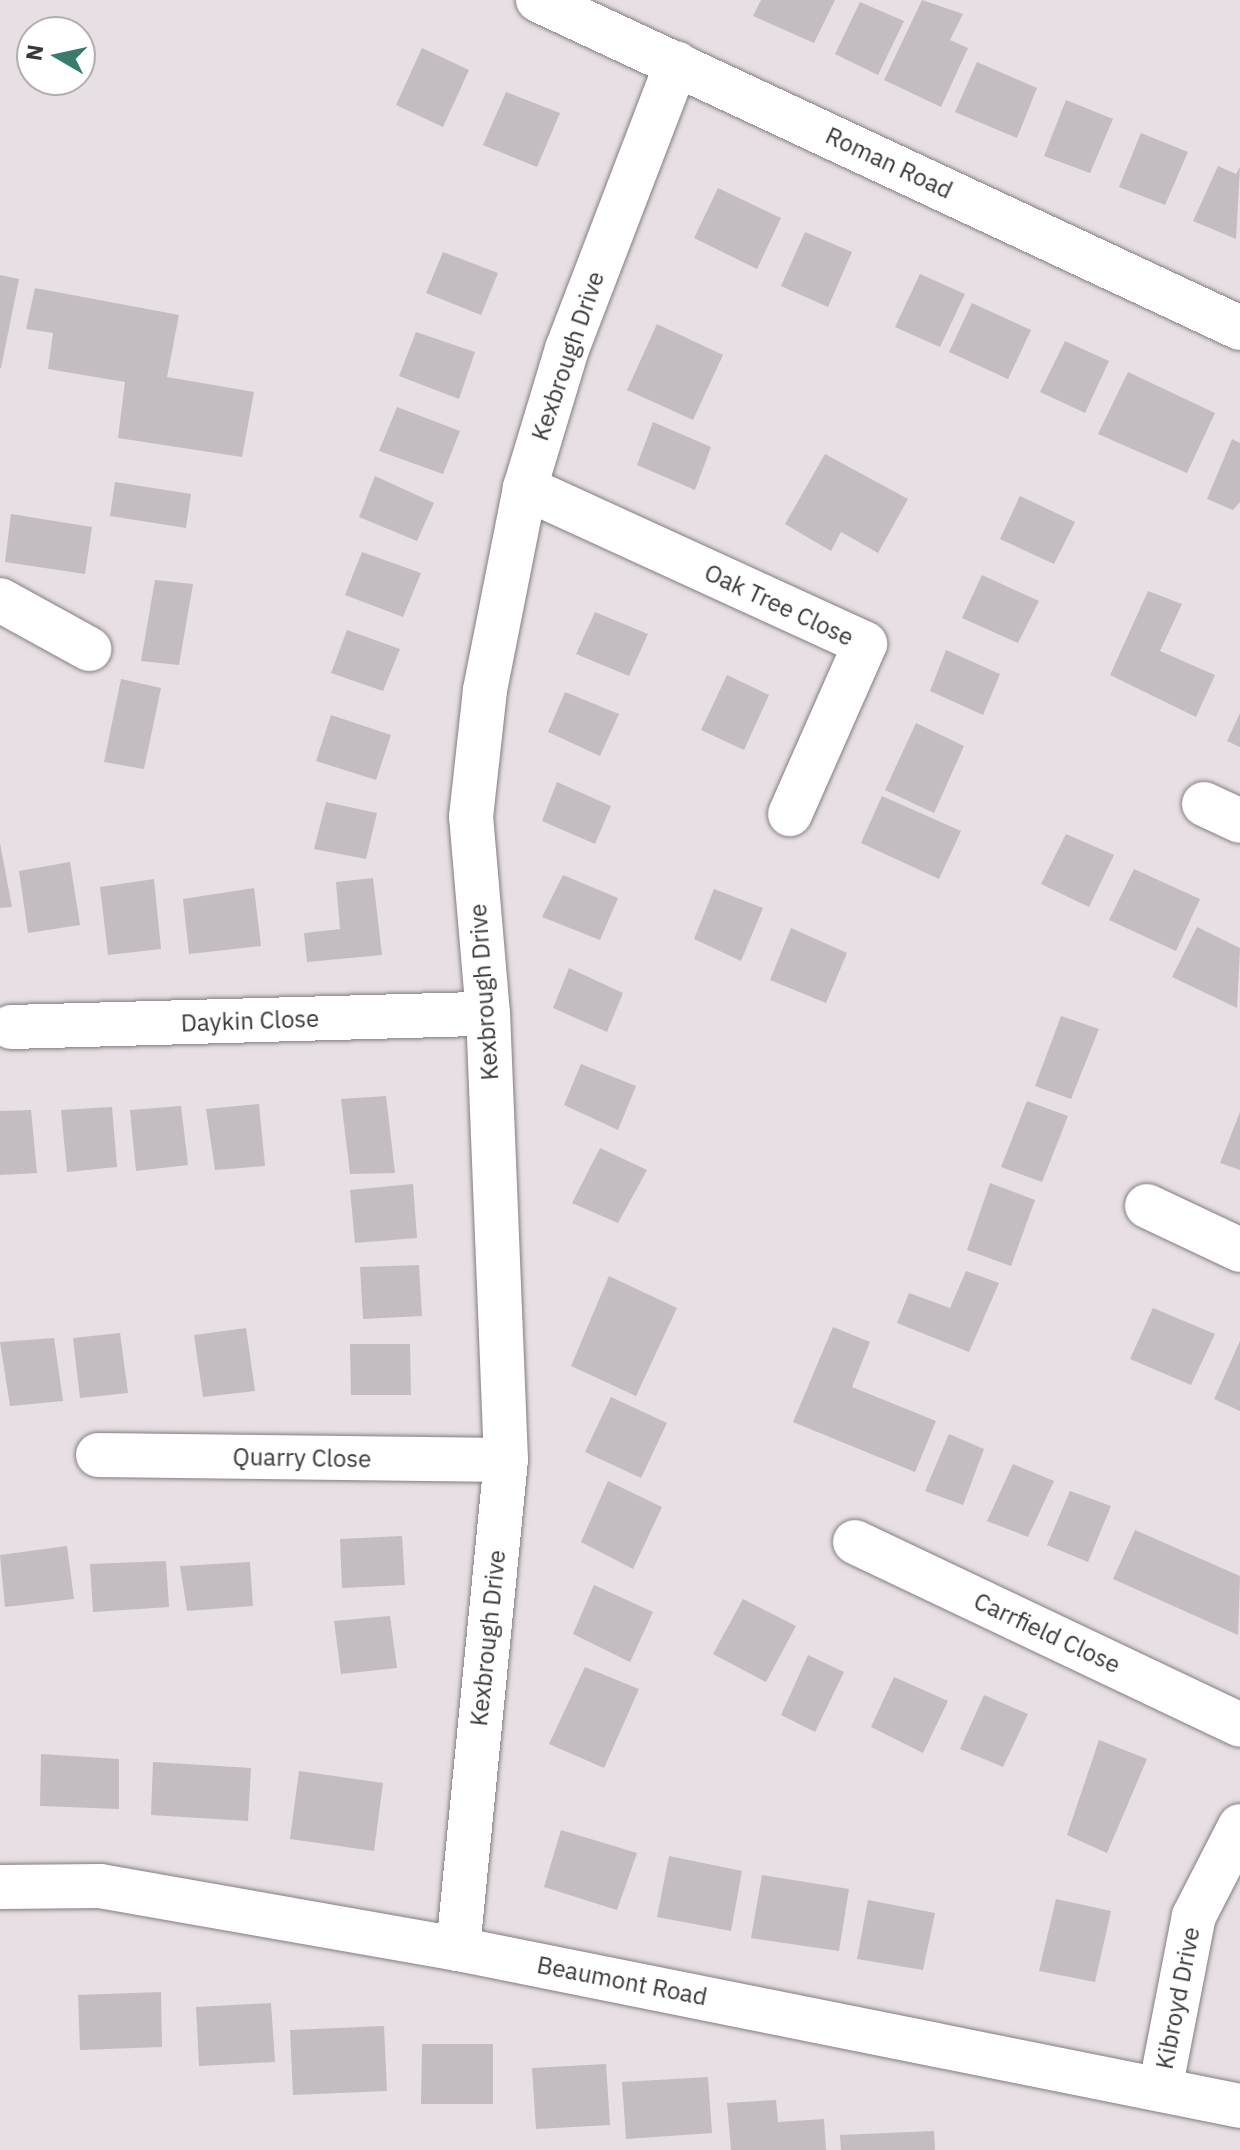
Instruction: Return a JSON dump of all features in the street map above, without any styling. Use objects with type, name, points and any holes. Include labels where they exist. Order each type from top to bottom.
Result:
[{"type":"street","name":"Roman Road","points":[[538,0],[1240,328]]},
{"type":"street","name":"Kexbrough Drive","points":[[458,1949],[506,1460],[488,1014],[471,817],[485,690],[525,488],[567,349],[677,63]]},
{"type":"street","name":"Oak Tree Close","points":[[525,488],[865,644],[790,814]]},
{"type":"street","points":[[0,600],[89,649]]},
{"type":"street","name":"Daykin Close","points":[[11,1027],[488,1014]]},
{"type":"street","points":[[1147,1206],[1240,1250]]},
{"type":"street","name":"Quarry Close","points":[[98,1455],[506,1460]]},
{"type":"street","name":"Carrfield Close","points":[[855,1542],[1240,1725]]},
{"type":"street","name":"Kibroyd Drive","points":[[1161,2085],[1194,1916],[1240,1826]]},
{"type":"street","name":"Beaumont Road","points":[[0,1887],[100,1886],[458,1949],[1161,2085],[1240,2106]]},
{"type":"building","points":[[761,0],[835,0],[814,43],[753,16]]},
{"type":"building","points":[[922,0],[963,14],[950,40],[968,48],[941,107],[884,80]]},
{"type":"building","points":[[860,2],[904,21],[878,75],[835,54]]},
{"type":"building","points":[[422,48],[469,70],[443,127],[396,105]]},
{"type":"building","points":[[977,62],[1037,88],[1017,138],[955,112]]},
{"type":"building","points":[[506,92],[560,113],[537,167],[483,145]]},
{"type":"building","points":[[1066,100],[1113,119],[1090,173],[1044,156]]},
{"type":"building","points":[[1141,133],[1188,152],[1165,205],[1119,187]]},
{"type":"building","points":[[1218,166],[1236,174],[1240,167],[1236,239],[1193,221]]},
{"type":"building","points":[[718,188],[781,218],[757,269],[694,238]]},
{"type":"building","points":[[805,232],[852,252],[828,307],[781,286]]},
{"type":"building","points":[[443,252],[498,273],[481,315],[426,293]]},
{"type":"building","points":[[920,274],[965,294],[940,347],[895,327]]},
{"type":"building","points":[[0,275],[19,279],[1,368],[0,368]]},
{"type":"building","points":[[35,288],[179,315],[167,377],[254,392],[242,457],[118,438],[125,382],[48,369],[53,333],[26,329]]},
{"type":"building","points":[[972,303],[1031,330],[1008,379],[949,352]]},
{"type":"building","points":[[657,324],[723,355],[693,420],[627,390]]},
{"type":"building","points":[[416,332],[475,352],[459,399],[399,376]]},
{"type":"building","points":[[1065,341],[1109,361],[1085,413],[1040,392]]},
{"type":"building","points":[[1128,372],[1215,413],[1187,473],[1098,434]]},
{"type":"building","points":[[397,407],[460,431],[443,474],[379,451]]},
{"type":"building","points":[[653,422],[711,447],[695,490],[637,465]]},
{"type":"building","points":[[1232,439],[1240,443],[1240,502],[1233,510],[1207,499]]},
{"type":"building","points":[[825,454],[908,499],[878,553],[841,532],[831,551],[785,524]]},
{"type":"building","points":[[375,476],[434,503],[417,541],[359,517]]},
{"type":"building","points":[[115,482],[191,494],[186,528],[110,516]]},
{"type":"building","points":[[1020,496],[1075,522],[1054,564],[1000,539]]},
{"type":"building","points":[[11,514],[92,527],[85,574],[5,562]]},
{"type":"building","points":[[362,552],[421,573],[403,617],[345,595]]},
{"type":"building","points":[[982,575],[1039,601],[1018,643],[962,618]]},
{"type":"building","points":[[155,580],[193,584],[179,665],[141,661]]},
{"type":"building","points":[[1148,591],[1182,604],[1160,651],[1215,675],[1196,717],[1110,675]]},
{"type":"building","points":[[595,612],[648,634],[629,676],[576,654]]},
{"type":"building","points":[[347,630],[400,649],[383,691],[331,673]]},
{"type":"building","points":[[946,650],[1000,674],[983,715],[930,691]]},
{"type":"building","points":[[727,675],[769,695],[744,750],[701,730]]},
{"type":"building","points":[[121,679],[161,688],[144,769],[104,762]]},
{"type":"building","points":[[565,692],[619,714],[600,756],[548,732]]},
{"type":"building","points":[[1240,713],[1240,747],[1227,741]]},
{"type":"building","points":[[331,715],[391,735],[376,780],[316,761]]},
{"type":"building","points":[[916,723],[964,746],[934,813],[885,790]]},
{"type":"building","points":[[557,782],[611,806],[595,844],[542,821]]},
{"type":"building","points":[[882,796],[961,831],[939,879],[861,843]]},
{"type":"building","points":[[326,802],[377,813],[366,859],[314,849]]},
{"type":"building","points":[[1066,834],[1114,855],[1089,907],[1041,884]]},
{"type":"building","points":[[0,843],[12,907],[0,908]]},
{"type":"building","points":[[70,862],[80,925],[28,933],[19,871]]},
{"type":"building","points":[[1134,869],[1200,899],[1176,951],[1109,920]]},
{"type":"building","points":[[563,875],[618,898],[600,940],[542,917]]},
{"type":"building","points":[[373,878],[382,955],[307,962],[304,933],[340,929],[336,882]]},
{"type":"building","points":[[154,879],[161,949],[108,955],[100,887]]},
{"type":"building","points":[[254,888],[261,946],[189,954],[183,899]]},
{"type":"building","points":[[714,889],[763,908],[741,961],[694,939]]},
{"type":"building","points":[[1197,927],[1240,948],[1237,1008],[1172,977]]},
{"type":"building","points":[[791,928],[847,953],[826,1003],[770,980]]},
{"type":"building","points":[[569,968],[623,993],[607,1032],[553,1008]]},
{"type":"building","points":[[1061,1016],[1099,1029],[1071,1099],[1035,1086]]},
{"type":"building","points":[[581,1064],[636,1086],[618,1130],[564,1105]]},
{"type":"building","points":[[386,1096],[395,1173],[350,1174],[341,1099]]},
{"type":"building","points":[[1027,1101],[1068,1116],[1042,1182],[1001,1167]]},
{"type":"building","points":[[259,1104],[265,1166],[215,1170],[206,1109]]},
{"type":"building","points":[[181,1106],[188,1165],[136,1171],[130,1110]]},
{"type":"building","points":[[112,1107],[117,1167],[67,1172],[61,1110]]},
{"type":"building","points":[[31,1110],[37,1173],[0,1175],[0,1111]]},
{"type":"building","points":[[1240,1112],[1240,1170],[1220,1163]]},
{"type":"building","points":[[600,1148],[647,1170],[618,1223],[572,1203]]},
{"type":"building","points":[[990,1183],[1035,1200],[1011,1266],[967,1250]]},
{"type":"building","points":[[413,1184],[417,1238],[355,1243],[350,1190]]},
{"type":"building","points":[[419,1265],[422,1316],[363,1319],[360,1267]]},
{"type":"building","points":[[966,1271],[999,1283],[969,1352],[897,1323],[909,1293],[950,1308]]},
{"type":"building","points":[[609,1276],[677,1308],[636,1396],[571,1366]]},
{"type":"building","points":[[1153,1308],[1215,1334],[1191,1385],[1130,1359]]},
{"type":"building","points":[[833,1327],[870,1342],[852,1387],[936,1421],[915,1472],[793,1422]]},
{"type":"building","points":[[246,1328],[255,1391],[203,1397],[194,1335]]},
{"type":"building","points":[[120,1333],[128,1393],[80,1398],[73,1338]]},
{"type":"building","points":[[54,1338],[63,1401],[10,1406],[0,1342]]},
{"type":"building","points":[[1240,1341],[1240,1411],[1214,1399]]},
{"type":"building","points":[[350,1344],[410,1344],[411,1395],[351,1395]]},
{"type":"building","points":[[611,1397],[667,1423],[641,1478],[585,1452]]},
{"type":"building","points":[[949,1434],[984,1449],[963,1505],[925,1491]]},
{"type":"building","points":[[1013,1464],[1054,1481],[1028,1537],[987,1521]]},
{"type":"building","points":[[608,1481],[662,1507],[633,1569],[581,1542]]},
{"type":"building","points":[[1070,1491],[1111,1506],[1088,1562],[1047,1545]]},
{"type":"building","points":[[1135,1530],[1240,1576],[1238,1635],[1113,1579]]},
{"type":"building","points":[[402,1536],[405,1585],[342,1588],[340,1539]]},
{"type":"building","points":[[67,1546],[74,1599],[5,1607],[0,1555]]},
{"type":"building","points":[[166,1561],[169,1607],[93,1612],[90,1564]]},
{"type":"building","points":[[250,1562],[253,1606],[187,1611],[180,1566]]},
{"type":"building","points":[[594,1585],[653,1612],[630,1662],[573,1634]]},
{"type":"building","points":[[743,1599],[796,1626],[766,1682],[713,1654]]},
{"type":"building","points":[[390,1616],[397,1668],[341,1674],[334,1621]]},
{"type":"building","points":[[808,1655],[844,1672],[815,1732],[781,1715]]},
{"type":"building","points":[[585,1667],[639,1689],[604,1768],[549,1744]]},
{"type":"building","points":[[894,1677],[948,1701],[923,1753],[871,1727]]},
{"type":"building","points":[[984,1695],[1028,1714],[1003,1767],[960,1749]]},
{"type":"building","points":[[1099,1740],[1147,1759],[1107,1853],[1067,1835]]},
{"type":"building","points":[[41,1754],[119,1759],[119,1809],[40,1806]]},
{"type":"building","points":[[153,1762],[251,1768],[248,1821],[151,1815]]},
{"type":"building","points":[[299,1771],[383,1783],[374,1851],[290,1839]]},
{"type":"building","points":[[561,1830],[637,1853],[617,1910],[544,1887]]},
{"type":"building","points":[[669,1856],[742,1871],[731,1931],[657,1917]]},
{"type":"building","points":[[762,1875],[849,1889],[839,1951],[751,1938]]},
{"type":"building","points":[[1056,1899],[1111,1911],[1095,1982],[1039,1971]]},
{"type":"building","points":[[868,1900],[935,1913],[923,1970],[857,1959]]},
{"type":"building","points":[[161,1992],[162,2047],[80,2050],[78,1995]]},
{"type":"building","points":[[271,2003],[275,2062],[199,2066],[196,2007]]},
{"type":"building","points":[[384,2026],[387,2091],[293,2095],[290,2030]]},
{"type":"building","points":[[422,2044],[493,2044],[493,2104],[421,2104]]},
{"type":"building","points":[[606,2064],[610,2125],[536,2129],[532,2068]]},
{"type":"building","points":[[708,2077],[712,2133],[626,2139],[622,2082]]},
{"type":"building","points":[[776,2100],[778,2122],[824,2119],[826,2150],[731,2150],[727,2103]]},
{"type":"building","points":[[934,2131],[935,2150],[841,2150],[840,2135]]}]
